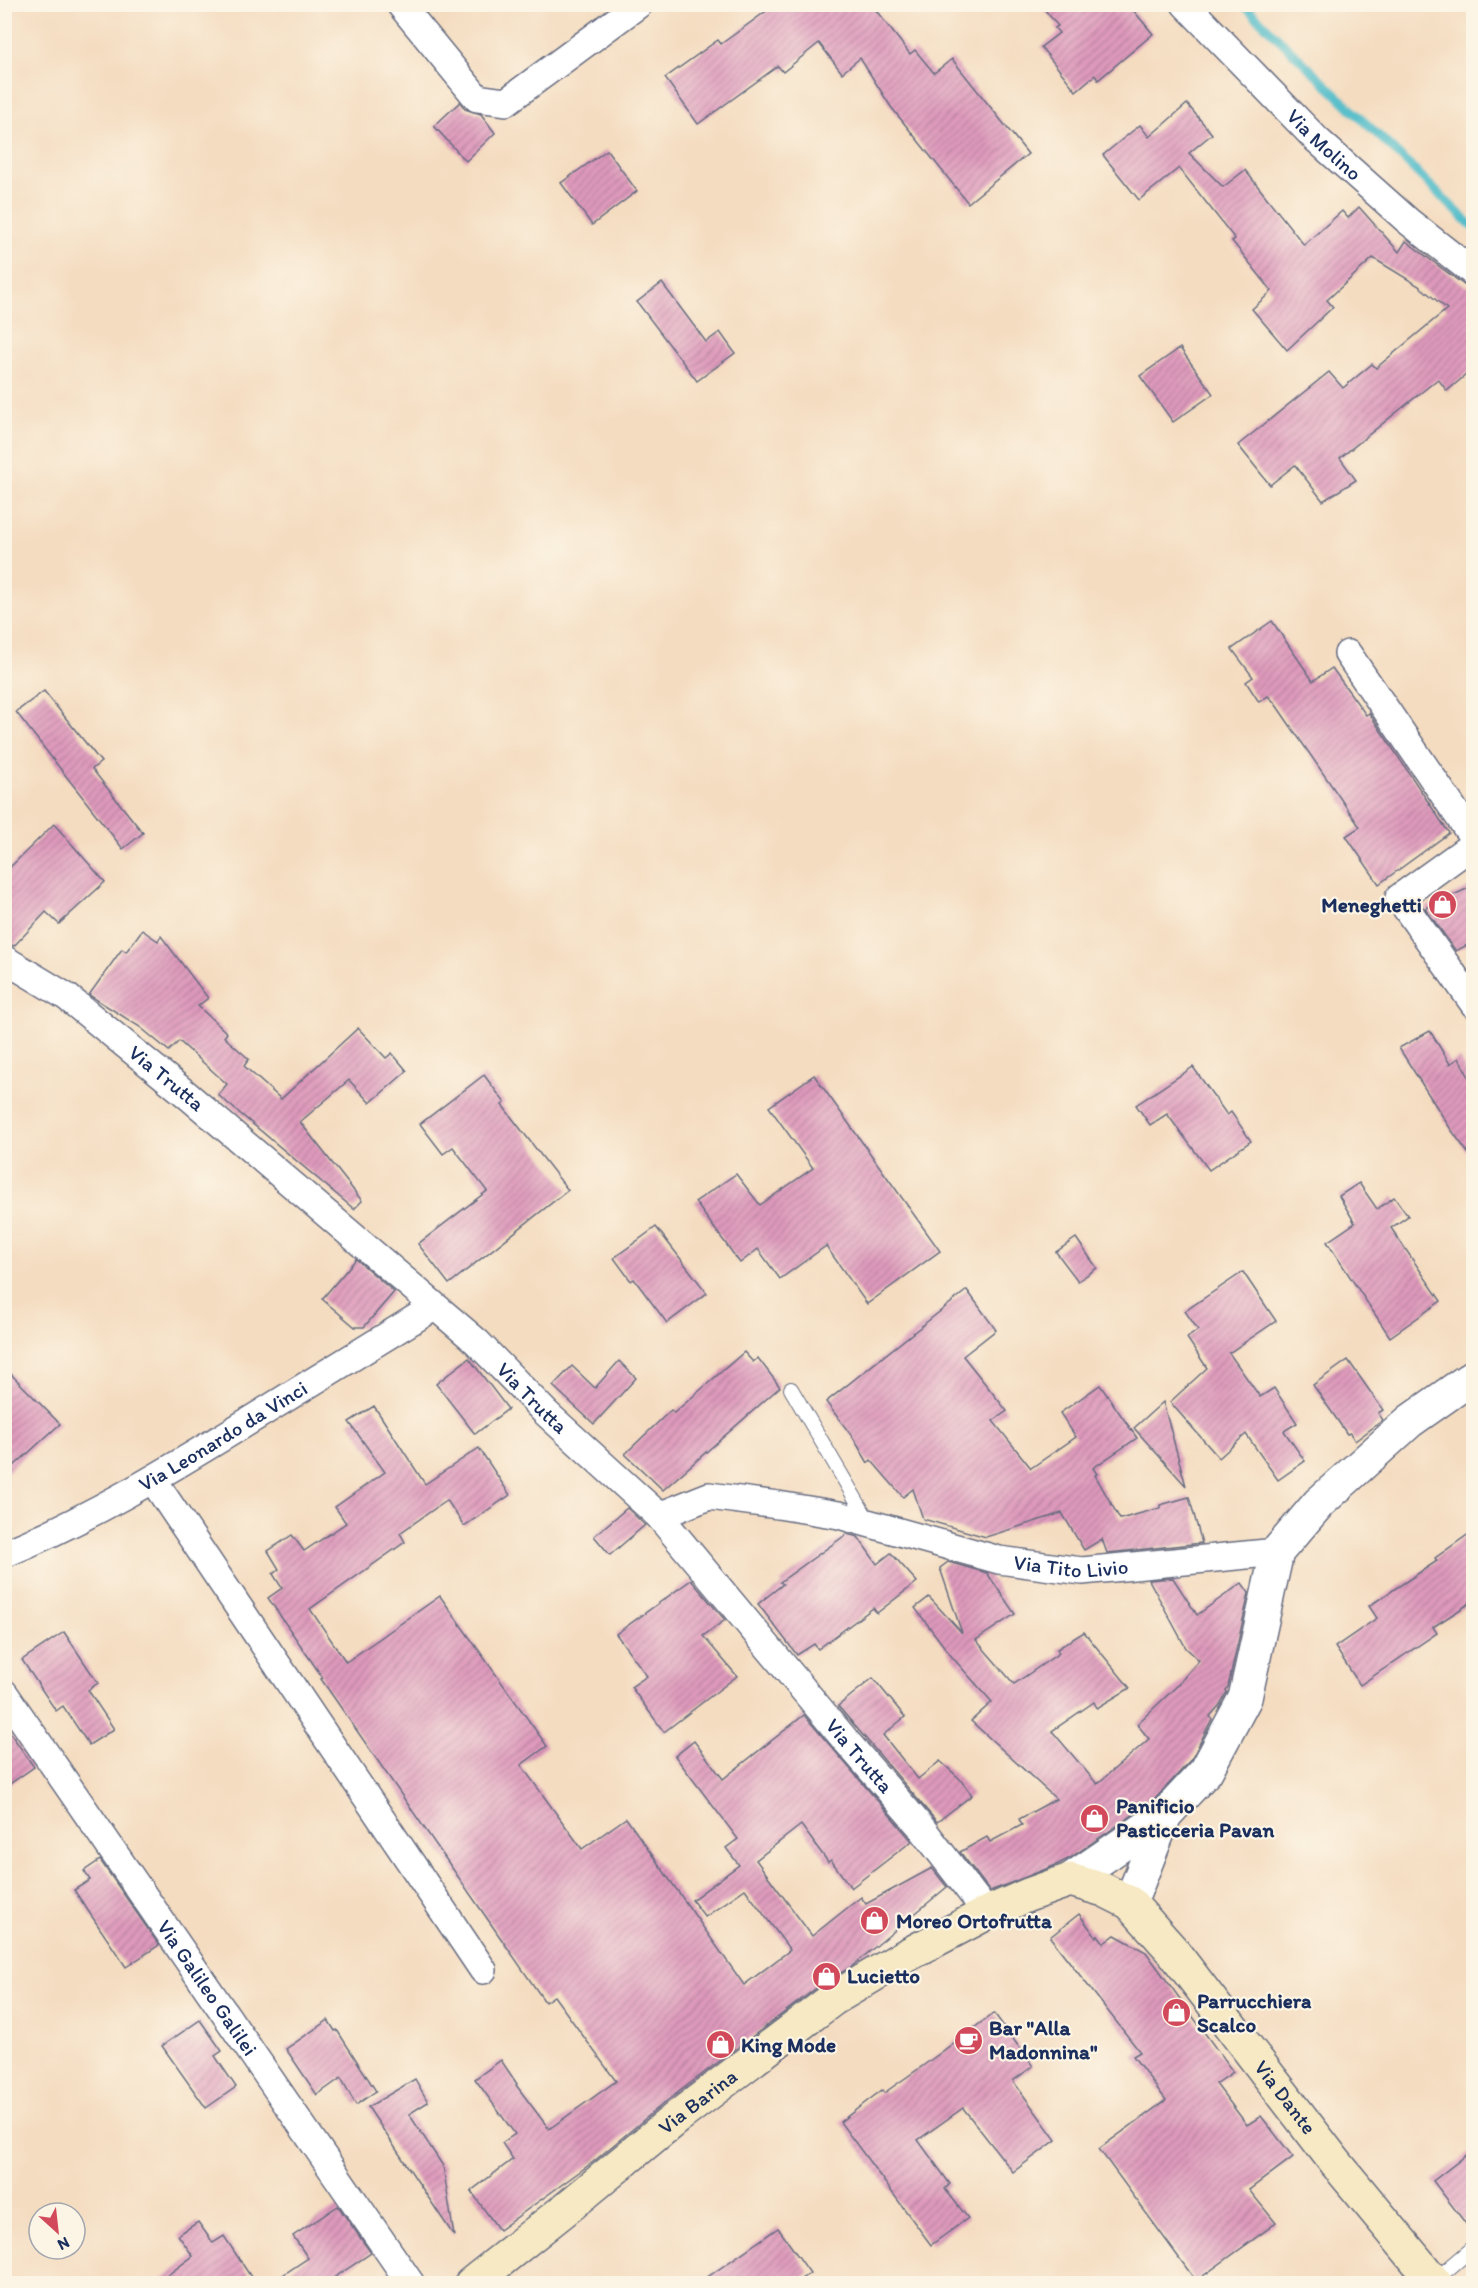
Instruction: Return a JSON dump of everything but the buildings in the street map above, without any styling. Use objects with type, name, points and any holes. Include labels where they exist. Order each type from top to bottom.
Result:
[{"type":"main road","name":"Via Barina","points":[[471,2283],[577,2200],[676,2118],[833,1999],[907,1955],[987,1913],[1070,1880]]},
{"type":"main road","name":"Via Dante","points":[[1070,1880],[1104,1890],[1130,1903],[1172,1950],[1335,2162],[1435,2282]]},
{"type":"street","points":[[400,4],[477,98],[506,102],[639,4]]},
{"type":"street","name":"Via Molino","points":[[1185,4],[1316,139],[1408,221],[1473,273]]},
{"type":"street","points":[[1348,654],[1473,838]]},
{"type":"street","points":[[1473,844],[1399,898],[1473,1004]]},
{"type":"street","name":"Via Trutta","points":[[4,959],[76,1004],[179,1088],[477,1342],[545,1412],[659,1516],[847,1742],[921,1827],[987,1913]]},
{"type":"street","name":"Via Leonardo da Vinci","points":[[4,1554],[90,1515],[153,1480],[434,1306]]},
{"type":"street","points":[[1070,1880],[1165,1815],[1206,1771],[1245,1698],[1276,1552],[1319,1503],[1402,1428],[1473,1376]]},
{"type":"street","points":[[153,1480],[483,1970]]},
{"type":"street","name":"Via Tito Livio","points":[[659,1516],[709,1496],[828,1514],[999,1560],[1082,1571],[1276,1552]]},
{"type":"street","name":"Via Galileo Galilei","points":[[4,1693],[411,2283]]},
{"type":"street","points":[[1130,1903],[1165,1815]]},
{"type":"lane","points":[[791,1389],[871,1525]]},
{"type":"lane","points":[[1435,2282],[1473,2247]]},
{"type":"waterway","points":[[1243,4],[1474,228]]},
{"type":"place","name":"Meneghetti","points":[[1443,905]]},
{"type":"place","name":"Panificio Pasticceria Pavan","points":[[1095,1818]]},
{"type":"place","name":"Moreo Ortofrutta","points":[[875,1921]]},
{"type":"place","name":"Lucietto","points":[[826,1976]]},
{"type":"place","name":"Parrucchiera Scalco","points":[[1176,2013]]},
{"type":"place","name":"Bar \"Alla Madonnina\"","points":[[968,2040]]},
{"type":"place","name":"King Mode","points":[[720,2045]]}]
